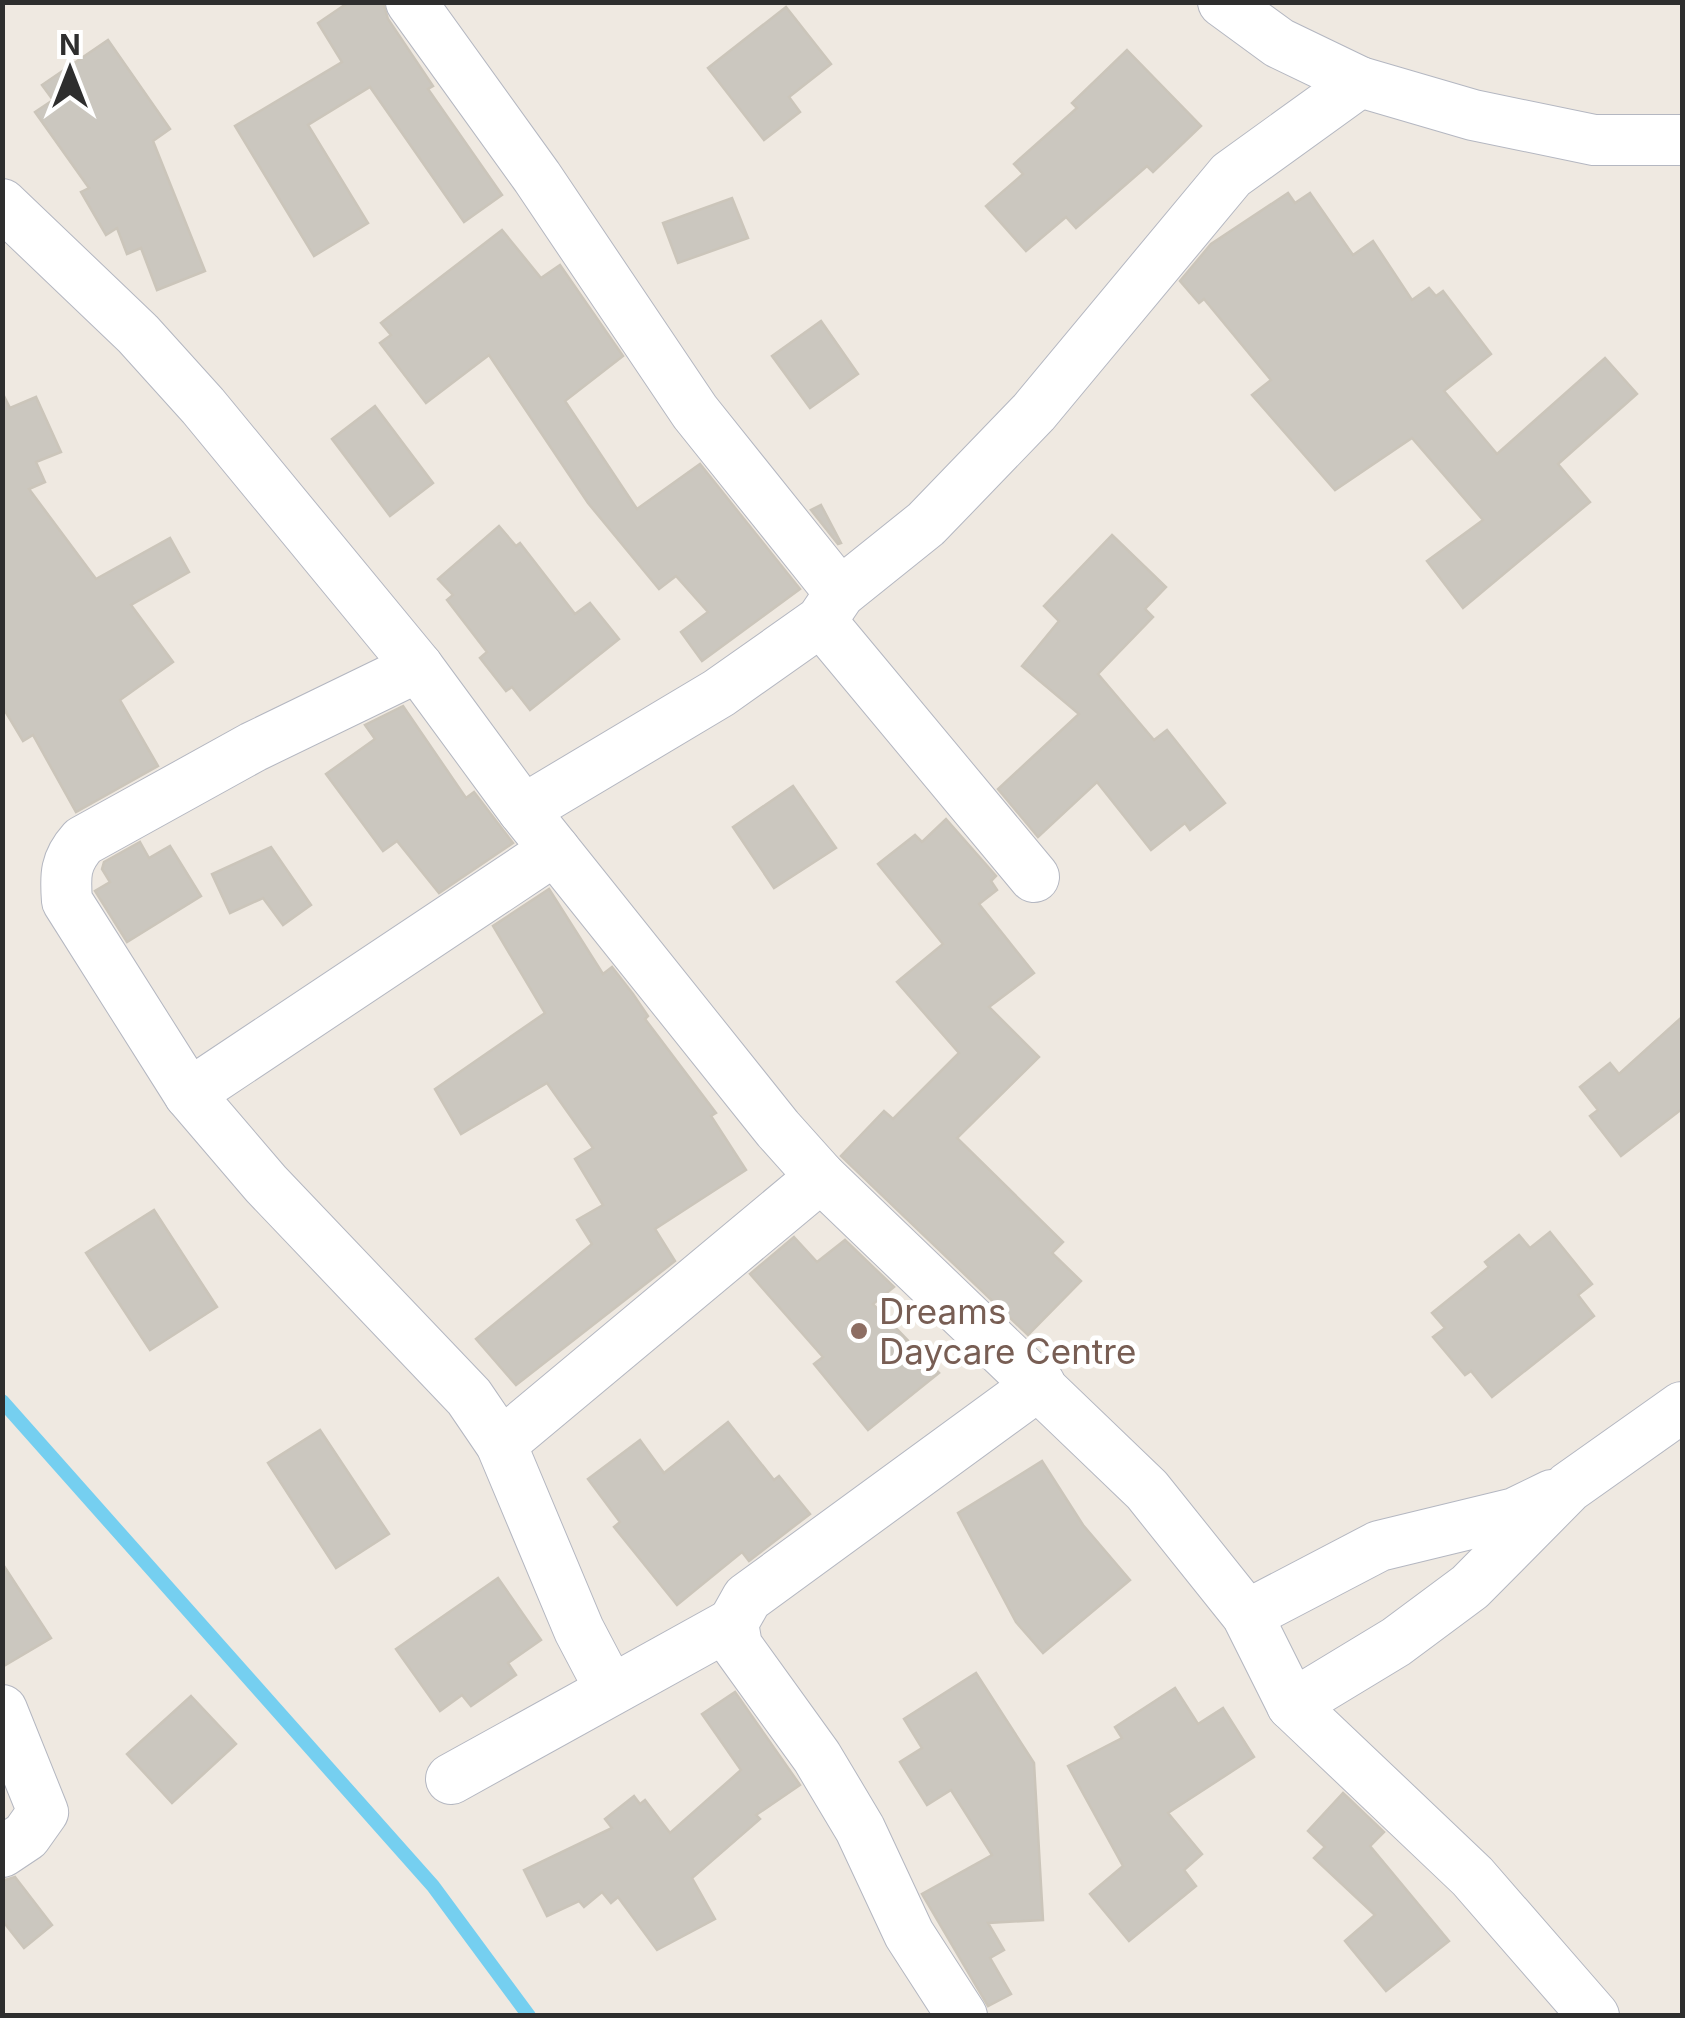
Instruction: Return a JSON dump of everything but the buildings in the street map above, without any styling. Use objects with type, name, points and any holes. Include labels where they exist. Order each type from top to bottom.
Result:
[{"type":"street","points":[[411,2],[538,177],[831,607],[1034,877]]},
{"type":"street","points":[[1223,2],[1279,43],[1360,82],[1473,115],[1594,140],[1682,140]]},
{"type":"street","points":[[523,810],[719,693],[831,607],[926,524],[1034,412],[1230,175],[1360,82]]},
{"type":"street","points":[[5,210],[138,334],[202,406],[418,667],[554,850],[822,1177],[1147,1490],[1247,1615],[1292,1705],[1472,1876],[1594,2016]]},
{"type":"street","points":[[418,667],[236,756],[83,841],[70,856],[65,873],[67,901],[189,1094],[266,1184],[469,1396],[502,1444],[579,1630],[610,1688]]},
{"type":"street","points":[[189,1094],[554,850]]},
{"type":"street","points":[[502,1444],[822,1177]]},
{"type":"street","points":[[450,1779],[733,1623],[747,1598],[1040,1384]]},
{"type":"street","points":[[1247,1615],[1379,1546],[1516,1513],[1568,1486],[1682,1406]]},
{"type":"street","points":[[1292,1705],[1396,1642],[1470,1587],[1568,1486]]},
{"type":"street","points":[[733,1623],[737,1646],[817,1758],[860,1830],[909,1934],[962,2016]]},
{"type":"street","points":[[2,1710],[43,1812],[26,1836],[2,1852]]},
{"type":"waterway","points":[[2,1401],[433,1886],[529,2016]]},
{"type":"place","name":"Dreams Daycare Centre","points":[[859,1331]]}]
